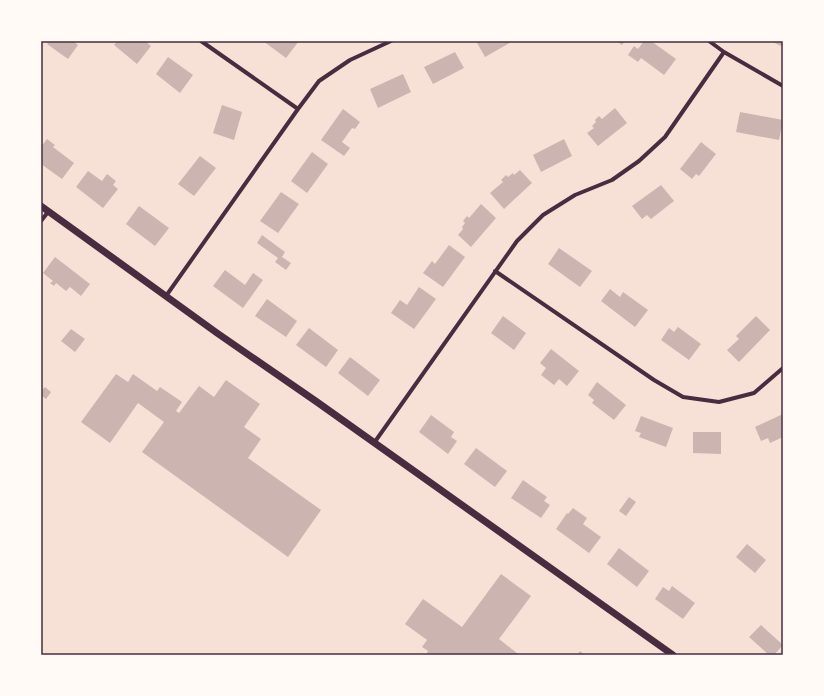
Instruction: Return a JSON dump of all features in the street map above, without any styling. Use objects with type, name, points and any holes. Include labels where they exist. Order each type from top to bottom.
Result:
[{"type":"street","points":[[201,41],[298,109]]},
{"type":"street","points":[[166,296],[319,81],[350,60],[391,41]]},
{"type":"street","points":[[708,41],[724,52],[783,86]]},
{"type":"street","points":[[374,443],[517,241],[543,215],[575,195],[612,180],[639,161],[665,137],[724,52]]},
{"type":"street","points":[[41,206],[673,655]]},
{"type":"street","points":[[41,221],[48,212]]},
{"type":"street","points":[[495,271],[654,380],[683,397],[719,402],[754,393],[783,368]]},
{"type":"building","points":[[50,41],[73,41],[78,45],[68,59],[47,44]]},
{"type":"building","points":[[117,41],[145,41],[151,46],[137,64],[114,45]]},
{"type":"building","points":[[263,41],[299,41],[286,58]]},
{"type":"building","points":[[476,41],[513,41],[485,57]]},
{"type":"building","points":[[616,41],[625,41],[622,45]]},
{"type":"building","points":[[644,41],[651,41],[676,59],[664,75],[641,58],[638,62],[628,55],[634,46],[638,49]]},
{"type":"building","points":[[771,41],[783,41],[783,47]]},
{"type":"building","points":[[455,52],[464,68],[433,84],[424,67]]},
{"type":"building","points":[[168,57],[193,75],[180,93],[156,74]]},
{"type":"building","points":[[403,74],[411,92],[378,108],[370,89]]},
{"type":"building","points":[[222,105],[242,112],[234,140],[213,133]]},
{"type":"building","points":[[615,108],[627,123],[598,146],[587,133],[594,128],[592,126],[599,116],[602,119]]},
{"type":"building","points":[[343,109],[360,122],[355,129],[352,128],[342,142],[350,148],[344,156],[321,140]]},
{"type":"building","points":[[740,112],[783,120],[779,140],[736,132]]},
{"type":"building","points":[[47,139],[55,145],[53,147],[74,163],[62,179],[41,164],[41,147]]},
{"type":"building","points":[[564,139],[572,156],[541,172],[533,155]]},
{"type":"building","points":[[701,142],[716,154],[699,176],[696,174],[692,179],[680,169]]},
{"type":"building","points":[[312,152],[328,164],[307,193],[291,181]]},
{"type":"building","points":[[200,156],[216,168],[194,196],[178,184]]},
{"type":"building","points":[[520,170],[532,183],[504,209],[490,193],[503,182],[501,180],[506,175],[508,177],[513,173],[514,175]]},
{"type":"building","points":[[88,171],[102,181],[107,174],[116,181],[113,185],[118,189],[103,208],[76,187]]},
{"type":"building","points":[[661,185],[674,201],[651,219],[647,215],[642,219],[632,206]]},
{"type":"building","points":[[281,192],[299,204],[278,233],[260,221]]},
{"type":"building","points":[[481,204],[496,218],[471,247],[458,235],[463,229],[462,227],[465,223],[463,221],[467,216],[469,218]]},
{"type":"building","points":[[139,206],[169,228],[155,246],[126,224]]},
{"type":"building","points":[[262,235],[285,252],[282,257],[291,263],[286,270],[275,262],[278,258],[257,243]]},
{"type":"building","points":[[449,245],[465,257],[443,287],[423,273],[432,261],[435,264]]},
{"type":"building","points":[[559,248],[592,271],[580,287],[548,264]]},
{"type":"building","points":[[55,257],[90,284],[81,296],[70,287],[66,291],[56,283],[54,286],[50,283],[53,281],[43,273]]},
{"type":"building","points":[[225,270],[245,285],[253,273],[263,280],[243,308],[213,286]]},
{"type":"building","points":[[419,287],[436,299],[414,329],[391,313],[400,300],[407,305]]},
{"type":"building","points":[[610,289],[620,297],[623,292],[648,310],[635,327],[601,301]]},
{"type":"building","points":[[267,299],[297,321],[286,337],[255,316]]},
{"type":"building","points":[[503,316],[526,333],[514,350],[491,333]]},
{"type":"building","points":[[756,316],[770,330],[739,362],[727,350],[739,339],[736,336]]},
{"type":"building","points":[[678,327],[701,344],[689,360],[661,340],[669,328],[674,332]]},
{"type":"building","points":[[309,328],[338,350],[326,367],[296,345]]},
{"type":"building","points":[[71,329],[85,339],[75,352],[61,341]]},
{"type":"building","points":[[551,349],[579,371],[567,386],[559,379],[554,385],[541,375],[546,368],[540,363]]},
{"type":"building","points":[[350,357],[380,380],[368,396],[338,373]]},
{"type":"building","points":[[116,374],[128,382],[133,374],[157,391],[160,387],[182,402],[176,411],[179,413],[199,386],[214,397],[226,380],[260,404],[244,427],[261,439],[248,458],[321,510],[288,557],[142,452],[164,422],[138,403],[110,443],[81,422]]},
{"type":"building","points":[[597,382],[626,405],[614,420],[592,403],[594,400],[588,395]]},
{"type":"building","points":[[45,387],[51,392],[46,399],[41,395],[41,391]]},
{"type":"building","points":[[783,414],[783,437],[770,443],[768,438],[761,441],[755,427]]},
{"type":"building","points":[[431,415],[454,432],[451,437],[457,441],[448,454],[419,432]]},
{"type":"building","points":[[641,416],[673,428],[666,447],[639,437],[641,433],[635,431]]},
{"type":"building","points":[[693,432],[721,432],[721,454],[693,453]]},
{"type":"building","points":[[476,448],[507,471],[495,487],[464,464]]},
{"type":"building","points":[[523,480],[547,497],[544,501],[550,505],[541,518],[511,498]]},
{"type":"building","points":[[629,497],[636,502],[626,516],[619,511]]},
{"type":"building","points":[[573,508],[587,518],[583,524],[601,537],[589,553],[556,529],[567,513],[568,514]]},
{"type":"building","points":[[747,544],[766,560],[755,573],[736,557]]},
{"type":"building","points":[[619,548],[649,571],[637,587],[607,564]]},
{"type":"building","points":[[501,574],[531,596],[499,639],[518,655],[429,655],[427,653],[428,651],[422,647],[427,640],[405,624],[423,599],[462,627]]},
{"type":"building","points":[[672,586],[695,603],[683,619],[655,599],[663,587],[669,591]]},
{"type":"building","points":[[761,625],[783,645],[774,655],[769,655],[749,637]]},
{"type":"building","points":[[580,651],[585,655],[577,655]]}]
